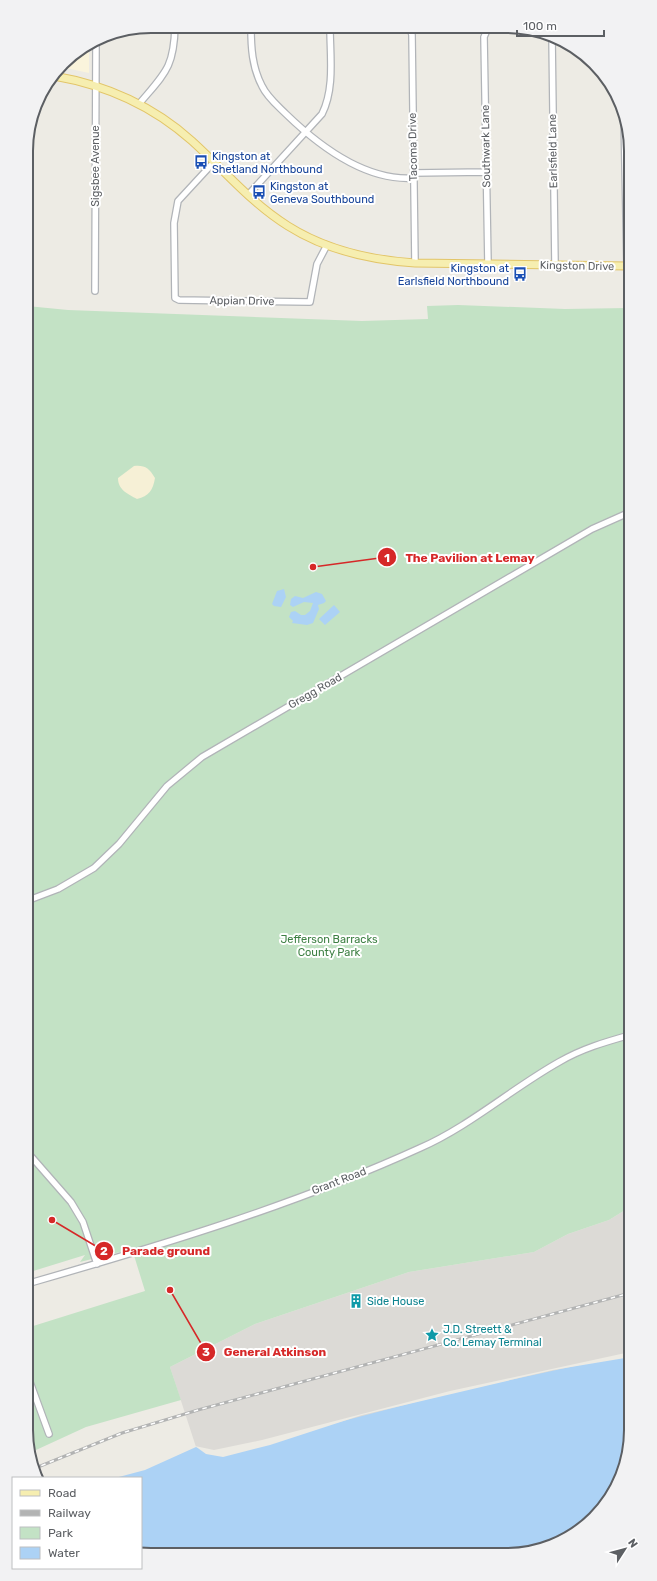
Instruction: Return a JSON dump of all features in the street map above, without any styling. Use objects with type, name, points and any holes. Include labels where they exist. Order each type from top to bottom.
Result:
[{"type":"main road","name":"Kingston Drive","points":[[59,77],[95,86],[139,104],[172,125],[248,194],[288,226],[327,245],[366,257],[415,263],[624,266]]},
{"type":"street","points":[[139,104],[170,66],[173,54],[174,33]]},
{"type":"street","points":[[251,33],[253,60],[262,86],[272,100],[306,133],[344,160],[377,172],[405,178],[413,176],[486,172]]},
{"type":"street","points":[[248,194],[322,114],[327,104],[330,92],[330,33]]},
{"type":"street","name":"Tacoma Drive","points":[[412,33],[415,263]]},
{"type":"street","name":"Southwark Lane","points":[[486,33],[484,37],[488,264]]},
{"type":"street","name":"Earlsfield Lane","points":[[552,42],[555,265]]},
{"type":"street","name":"Sigsbee Avenue","points":[[94,292],[96,47]]},
{"type":"street","name":"Appian Drive","points":[[214,162],[178,201],[175,210],[175,298],[179,300],[310,302],[317,264],[327,245]]},
{"type":"street","name":"Gregg Road","points":[[33,898],[58,889],[94,868],[119,844],[167,786],[202,757],[592,529],[624,515]]},
{"type":"street","name":"Grant Road","points":[[33,1282],[97,1264],[264,1210],[404,1155],[451,1133],[558,1062],[579,1052],[624,1037]]},
{"type":"street","points":[[33,1159],[75,1207],[83,1222],[97,1264]]},
{"type":"street","points":[[33,1390],[49,1434]]},
{"type":"shaded area","points":[[89,51],[89,73],[68,68],[73,62]]},
{"type":"shaded area","name":"J.D. Streett & Co. Lemay Terminal","points":[[624,1211],[624,1355],[263,1442],[214,1452],[196,1447],[170,1367],[255,1324],[409,1272],[534,1252],[568,1234],[609,1220]]},
{"type":"green space","name":"Jefferson Barracks County Park","points":[[458,305],[565,309],[624,308],[624,1211],[609,1220],[568,1234],[534,1252],[409,1272],[255,1324],[170,1367],[181,1400],[86,1427],[36,1450],[34,1445],[33,1430],[33,1326],[145,1291],[132,1249],[80,1262],[85,1255],[33,1271],[33,307],[68,310],[362,321],[428,319],[427,306]]},
{"type":"sand","points":[[134,466],[146,468],[155,478],[150,492],[137,499],[122,489],[118,482],[118,478]]},
{"type":"water","points":[[284,589],[286,597],[281,607],[274,606],[272,604],[277,591]]},
{"type":"water","points":[[316,592],[322,594],[326,601],[318,605],[319,609],[313,623],[307,625],[292,623],[293,621],[289,617],[291,612],[295,611],[301,615],[305,615],[310,611],[313,603],[304,602],[293,607],[290,605],[291,599],[295,596],[303,598]]},
{"type":"water","points":[[334,605],[340,612],[325,625],[319,619]]},
{"type":"water","points":[[624,1355],[624,1438],[622,1453],[612,1482],[600,1502],[584,1519],[558,1536],[544,1542],[521,1547],[142,1548],[142,1477],[119,1477],[145,1470],[196,1447],[214,1452],[263,1442],[450,1393]]},
{"type":"pier","points":[[624,1353],[624,1358],[553,1370],[362,1415],[270,1445],[223,1457],[206,1454],[195,1446],[214,1450],[262,1440],[450,1391]]},
{"type":"railway","points":[[39,1467],[122,1433],[198,1410],[624,1295]]},
{"type":"place","name":"Kingston at Shetland Northbound","points":[[201,162]]},
{"type":"place","name":"Kingston at Geneva Southbound","points":[[259,192]]},
{"type":"place","name":"Kingston at Earlsfield Northbound","points":[[520,274]]},
{"type":"place","name":"The Pavilion at Lemay","points":[[313,567]]},
{"type":"place","name":"Parade ground","points":[[52,1220]]},
{"type":"place","name":"General Atkinson","points":[[170,1290]]},
{"type":"place","name":"Side House","points":[[356,1301]]},
{"type":"place","name":"J.D. Streett & Co. Lemay Terminal","points":[[432,1335]]}]
